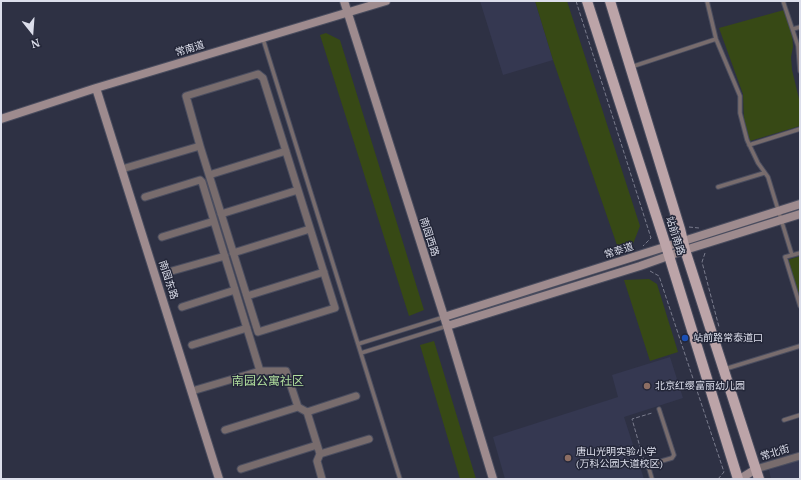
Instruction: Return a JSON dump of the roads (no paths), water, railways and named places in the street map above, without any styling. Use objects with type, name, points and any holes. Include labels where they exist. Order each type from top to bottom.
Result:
[{"type":"main road","name":"站前南路","points":[[587,1],[739,479]]},
{"type":"main road","name":"站前南路","points":[[610,1],[684,245],[757,474]]},
{"type":"street","name":"南园西路","points":[[344,1],[447,326],[493,479]]},
{"type":"street","name":"常南道","points":[[1,118],[386,1]]},
{"type":"street","points":[[258,74],[264,78],[286,151],[335,308],[258,332],[186,96],[258,74]]},
{"type":"street","name":"南园东路","points":[[96,88],[219,479]]},
{"type":"street","points":[[122,169],[200,146]]},
{"type":"street","points":[[209,175],[286,151]]},
{"type":"street","points":[[145,197],[200,180],[202,182],[260,371]]},
{"type":"street","points":[[221,214],[298,190]]},
{"type":"street","name":"常泰道","points":[[444,317],[667,251],[800,204]]},
{"type":"street","name":"常泰道","points":[[684,245],[800,214]]},
{"type":"street","points":[[162,237],[214,221]]},
{"type":"street","points":[[233,253],[310,229]]},
{"type":"street","name":"常泰道","points":[[447,326],[640,266],[667,251]]},
{"type":"street","points":[[172,271],[225,256]]},
{"type":"street","points":[[247,296],[324,272]]},
{"type":"street","points":[[182,307],[236,290]]},
{"type":"street","points":[[192,345],[247,328]]},
{"type":"street","points":[[192,391],[260,371],[286,371],[298,407],[307,412],[320,454],[317,461],[322,479]]},
{"type":"street","points":[[307,412],[356,396]]},
{"type":"street","points":[[226,430],[298,407]]},
{"type":"street","points":[[320,454],[369,440]]},
{"type":"street","points":[[241,470],[317,445]]},
{"type":"street","name":"常北街","points":[[757,474],[800,456]]},
{"type":"street","points":[[739,479],[757,474]]},
{"type":"lane","points":[[707,1],[716,39],[740,96],[740,113],[749,145],[764,173],[768,177],[792,255]]},
{"type":"lane","points":[[783,1],[798,46],[800,71]]},
{"type":"lane","points":[[793,29],[800,27]]},
{"type":"lane","points":[[263,38],[400,479]]},
{"type":"lane","points":[[630,67],[716,39]]},
{"type":"lane","points":[[749,145],[800,129]]},
{"type":"lane","points":[[718,187],[764,173]]},
{"type":"lane","points":[[800,253],[785,257],[800,306]]},
{"type":"lane","points":[[358,344],[444,317]]},
{"type":"lane","points":[[361,353],[447,326]]},
{"type":"lane","points":[[724,369],[800,346]]},
{"type":"lane","points":[[652,479],[648,465],[672,458],[674,455],[659,409]]},
{"type":"lane","points":[[784,420],[800,415]]},
{"type":"place","name":"站前路常泰道口","points":[[685,338]]},
{"type":"place","name":"北京红缨富丽幼儿园","points":[[647,386]]},
{"type":"place","name":"唐山光明实验小学 (万科公园大道校区)","points":[[568,458]]},
{"type":"district","name":"南园公寓社区","points":[[268,382]]}]
